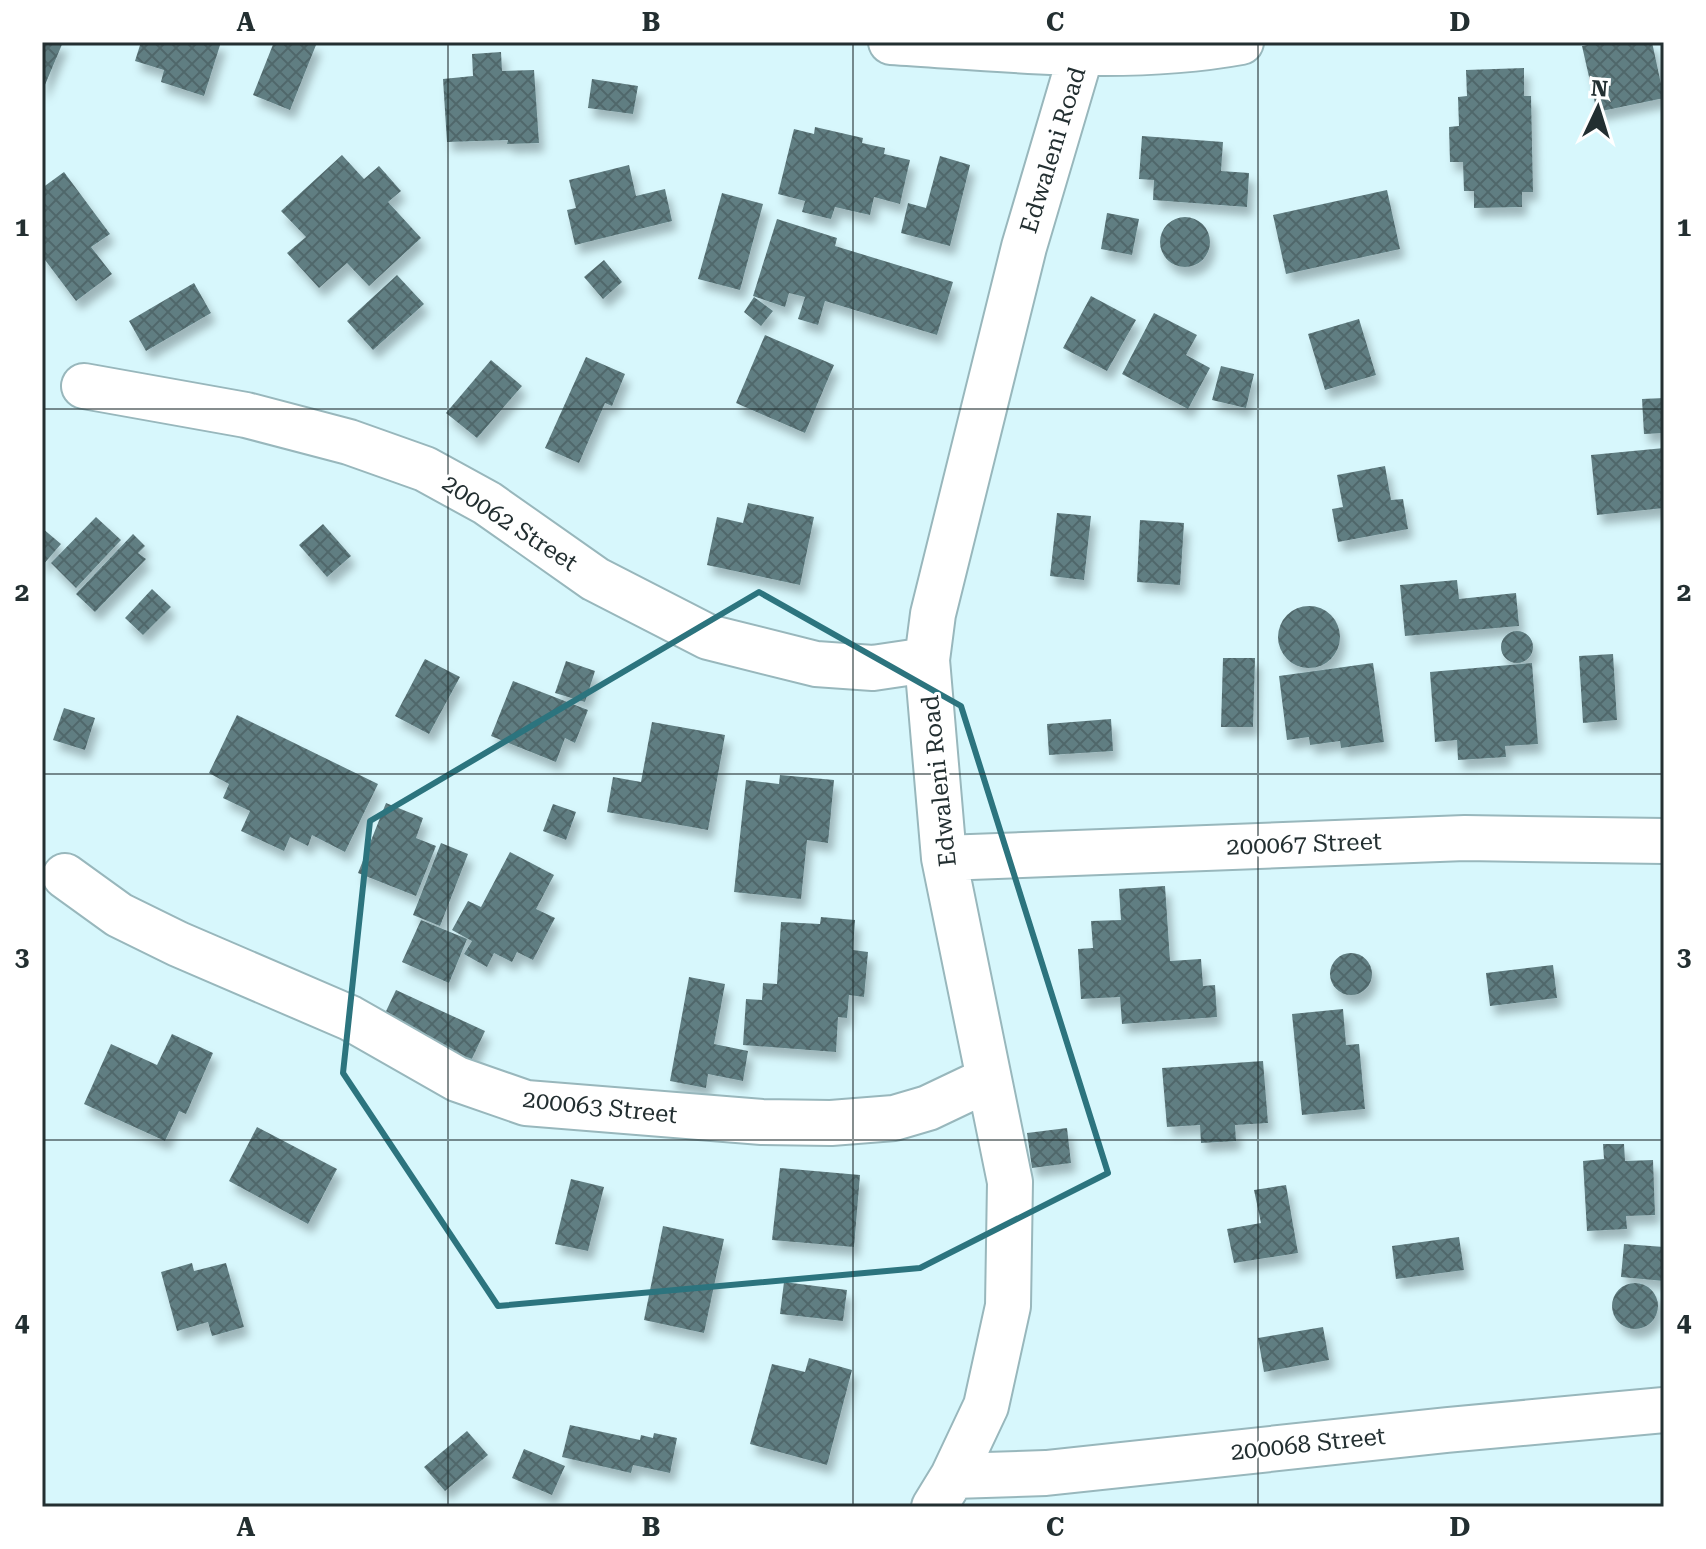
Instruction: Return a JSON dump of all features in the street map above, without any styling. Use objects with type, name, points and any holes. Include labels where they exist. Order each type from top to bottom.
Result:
[{"type":"street","points":[[891,42],[1081,54],[1205,49],[1241,42]]},
{"type":"street","name":"Edwaleni Road","points":[[943,1492],[986,1406],[1008,1306],[1010,1182],[944,858],[927,660],[933,614],[1024,247],[1081,54]]},
{"type":"street","name":"200062 Street","points":[[84,386],[246,415],[349,442],[425,469],[487,503],[595,579],[708,637],[816,664],[873,668],[927,660]]},
{"type":"street","name":"200067 Street","points":[[944,858],[1465,838],[1664,841]]},
{"type":"street","name":"200063 Street","points":[[65,876],[119,915],[142,927],[350,1018],[457,1079],[526,1103],[762,1122],[831,1123],[894,1118],[928,1108],[989,1079]]},
{"type":"street","name":"200068 Street","points":[[943,1492],[1046,1473],[1664,1410]]},
{"type":"highlighted area","points":[[759,592],[961,706],[1108,1173],[920,1268],[498,1306],[343,1073],[370,821]]},
{"type":"building","points":[[42,42],[63,42],[42,92]]},
{"type":"building","points":[[141,42],[221,42],[204,96],[161,82],[164,70],[135,61]]},
{"type":"building","points":[[274,42],[309,42],[316,45],[290,110],[253,95]]},
{"type":"building","points":[[1603,42],[1652,42],[1664,98],[1597,112],[1582,46]]},
{"type":"building","points":[[501,52],[502,71],[534,70],[539,143],[507,144],[508,140],[447,142],[443,79],[473,76],[472,54]]},
{"type":"building","points":[[1524,68],[1524,96],[1531,96],[1533,192],[1522,192],[1522,207],[1474,208],[1474,191],[1464,191],[1463,162],[1450,162],[1449,127],[1459,126],[1458,97],[1467,96],[1466,70]]},
{"type":"building","points":[[592,79],[638,86],[633,114],[588,108]]},
{"type":"building","points":[[815,127],[863,138],[862,143],[885,148],[884,154],[910,160],[900,204],[874,197],[870,215],[835,207],[831,219],[802,212],[805,201],[778,194],[794,129],[814,134]]},
{"type":"building","points":[[1142,136],[1223,142],[1221,171],[1249,173],[1247,207],[1153,200],[1154,180],[1139,179]]},
{"type":"building","points":[[342,155],[364,179],[379,166],[401,191],[388,202],[421,238],[369,286],[347,263],[319,288],[287,253],[306,237],[281,211]]},
{"type":"building","points":[[940,156],[970,165],[950,246],[901,233],[908,203],[926,208]]},
{"type":"building","points":[[629,165],[636,196],[665,189],[672,221],[575,245],[567,210],[576,208],[569,180]]},
{"type":"building","points":[[64,172],[110,234],[91,247],[112,274],[76,301],[42,256],[42,188]]},
{"type":"building","points":[[1387,190],[1400,249],[1286,274],[1273,215]]},
{"type":"building","points":[[722,193],[763,204],[740,290],[698,279]]},
{"type":"building","points":[[1107,213],[1139,219],[1132,255],[1101,249]]},
{"type":"building","points":[[1185,217],[1202,225],[1210,242],[1202,259],[1185,267],[1168,259],[1160,242],[1168,225]]},
{"type":"building","points":[[777,219],[837,238],[835,246],[953,282],[937,335],[825,301],[818,325],[798,319],[805,297],[789,293],[785,307],[753,296]]},
{"type":"building","points":[[604,260],[622,282],[603,299],[584,277]]},
{"type":"building","points":[[397,275],[424,304],[373,350],[347,321]]},
{"type":"building","points":[[194,283],[211,313],[146,351],[129,321]]},
{"type":"building","points":[[1091,296],[1136,320],[1107,371],[1063,348]]},
{"type":"building","points":[[754,297],[773,311],[761,326],[744,312]]},
{"type":"building","points":[[1154,313],[1197,335],[1186,355],[1210,368],[1188,409],[1122,374]]},
{"type":"building","points":[[1359,319],[1376,375],[1325,390],[1308,334]]},
{"type":"building","points":[[765,335],[834,365],[805,433],[736,403]]},
{"type":"building","points":[[586,357],[625,374],[612,406],[605,403],[579,463],[545,448]]},
{"type":"building","points":[[491,360],[522,386],[477,438],[446,413]]},
{"type":"building","points":[[1221,366],[1254,374],[1246,408],[1212,400]]},
{"type":"building","points":[[1664,398],[1664,433],[1644,434],[1642,399]]},
{"type":"building","points":[[1664,448],[1664,508],[1597,515],[1591,455]]},
{"type":"building","points":[[1385,466],[1391,500],[1403,499],[1408,529],[1338,542],[1332,509],[1343,507],[1337,475]]},
{"type":"building","points":[[748,503],[814,517],[800,585],[707,565],[717,517],[743,523]]},
{"type":"building","points":[[1057,513],[1091,516],[1084,580],[1050,576]]},
{"type":"building","points":[[96,517],[121,540],[76,588],[51,563]]},
{"type":"building","points":[[1140,520],[1184,523],[1180,585],[1137,582]]},
{"type":"building","points":[[323,524],[351,556],[327,577],[299,545]]},
{"type":"building","points":[[42,528],[61,544],[42,566]]},
{"type":"building","points":[[133,534],[145,546],[138,553],[146,559],[95,612],[76,594]]},
{"type":"building","points":[[1457,580],[1459,599],[1516,593],[1519,626],[1405,636],[1400,585]]},
{"type":"building","points":[[152,589],[171,607],[143,635],[125,618]]},
{"type":"building","points":[[1309,606],[1321,608],[1331,615],[1338,625],[1338,649],[1331,659],[1321,666],[1309,668],[1297,666],[1287,659],[1280,649],[1278,637],[1280,625],[1287,615],[1297,608]]},
{"type":"building","points":[[1517,631],[1528,636],[1533,647],[1528,658],[1517,663],[1506,658],[1501,647],[1506,636]]},
{"type":"building","points":[[1613,654],[1617,720],[1583,723],[1579,656]]},
{"type":"building","points":[[1223,658],[1255,658],[1253,727],[1221,727]]},
{"type":"building","points":[[425,659],[460,677],[429,734],[395,716]]},
{"type":"building","points":[[566,661],[595,671],[585,702],[555,693]]},
{"type":"building","points":[[1373,663],[1384,742],[1341,748],[1340,741],[1310,745],[1309,737],[1287,740],[1279,676]]},
{"type":"building","points":[[1532,663],[1538,744],[1505,746],[1506,757],[1458,760],[1457,740],[1435,742],[1430,672]]},
{"type":"building","points":[[513,681],[588,710],[575,743],[565,738],[556,762],[491,736]]},
{"type":"building","points":[[64,708],[95,718],[85,750],[53,740]]},
{"type":"building","points":[[237,715],[378,784],[345,852],[312,835],[308,846],[290,837],[284,851],[241,831],[250,811],[223,798],[229,784],[209,773]]},
{"type":"building","points":[[1111,719],[1113,751],[1049,755],[1047,724]]},
{"type":"building","points":[[652,722],[725,735],[708,830],[607,812],[613,777],[641,782]]},
{"type":"building","points":[[780,775],[834,780],[828,843],[807,840],[801,899],[734,892],[746,780],[779,784]]},
{"type":"building","points":[[386,803],[423,818],[416,838],[436,846],[416,896],[358,873]]},
{"type":"building","points":[[553,804],[576,812],[566,840],[543,831]]},
{"type":"building","points":[[441,843],[468,854],[440,926],[413,915]]},
{"type":"building","points":[[510,852],[554,875],[536,909],[555,918],[533,960],[517,952],[512,962],[494,953],[487,967],[464,954],[472,941],[452,930],[468,901],[481,907]]},
{"type":"building","points":[[1165,886],[1170,961],[1201,959],[1203,986],[1215,985],[1217,1017],[1122,1024],[1120,997],[1081,999],[1078,949],[1093,948],[1091,921],[1121,920],[1119,889]]},
{"type":"building","points":[[821,917],[855,920],[853,950],[868,952],[864,997],[849,995],[847,1018],[838,1017],[836,1052],[743,1045],[746,999],[762,1000],[763,983],[777,984],[781,922],[820,924]]},
{"type":"building","points":[[421,920],[467,939],[449,983],[402,962]]},
{"type":"building","points":[[1351,953],[1366,959],[1372,974],[1366,989],[1351,995],[1336,989],[1330,974],[1336,959]]},
{"type":"building","points":[[1553,965],[1557,998],[1490,1006],[1486,973]]},
{"type":"building","points":[[689,977],[725,984],[714,1044],[748,1051],[743,1081],[708,1074],[706,1088],[670,1081]]},
{"type":"building","points":[[396,990],[485,1031],[469,1065],[380,1024]]},
{"type":"building","points":[[1343,1009],[1346,1045],[1359,1044],[1365,1109],[1302,1115],[1292,1014]]},
{"type":"building","points":[[172,1034],[213,1053],[186,1114],[179,1111],[165,1141],[84,1104],[111,1044],[157,1065]]},
{"type":"building","points":[[1263,1061],[1268,1123],[1235,1125],[1236,1141],[1201,1143],[1200,1125],[1167,1127],[1162,1068]]},
{"type":"building","points":[[257,1127],[337,1169],[308,1224],[229,1181]]},
{"type":"building","points":[[1067,1128],[1071,1163],[1032,1168],[1027,1133]]},
{"type":"building","points":[[1603,1144],[1624,1144],[1625,1161],[1653,1160],[1655,1215],[1626,1216],[1627,1229],[1587,1231],[1583,1161],[1604,1159]]},
{"type":"building","points":[[780,1168],[860,1175],[854,1247],[772,1240]]},
{"type":"building","points":[[571,1179],[604,1187],[588,1251],[555,1244]]},
{"type":"building","points":[[1286,1185],[1298,1253],[1234,1263],[1227,1229],[1261,1223],[1254,1190]]},
{"type":"building","points":[[663,1226],[724,1239],[704,1333],[644,1320]]},
{"type":"building","points":[[1459,1237],[1464,1270],[1396,1279],[1392,1246]]},
{"type":"building","points":[[1624,1244],[1664,1247],[1664,1281],[1621,1277]]},
{"type":"building","points":[[192,1263],[194,1271],[226,1263],[244,1327],[212,1336],[208,1322],[177,1331],[161,1272]]},
{"type":"building","points":[[784,1282],[847,1290],[843,1321],[780,1314]]},
{"type":"building","points":[[1635,1283],[1651,1290],[1658,1306],[1651,1322],[1635,1329],[1619,1322],[1612,1306],[1619,1290]]},
{"type":"building","points":[[1323,1327],[1329,1360],[1264,1372],[1258,1338]]},
{"type":"building","points":[[809,1358],[852,1370],[827,1465],[750,1444],[772,1364],[805,1372]]},
{"type":"building","points":[[570,1425],[640,1440],[641,1435],[653,1438],[654,1433],[677,1438],[670,1473],[633,1465],[631,1473],[562,1457]]},
{"type":"building","points":[[467,1431],[488,1455],[445,1491],[424,1467]]},
{"type":"building","points":[[524,1449],[565,1466],[552,1495],[512,1478]]}]
